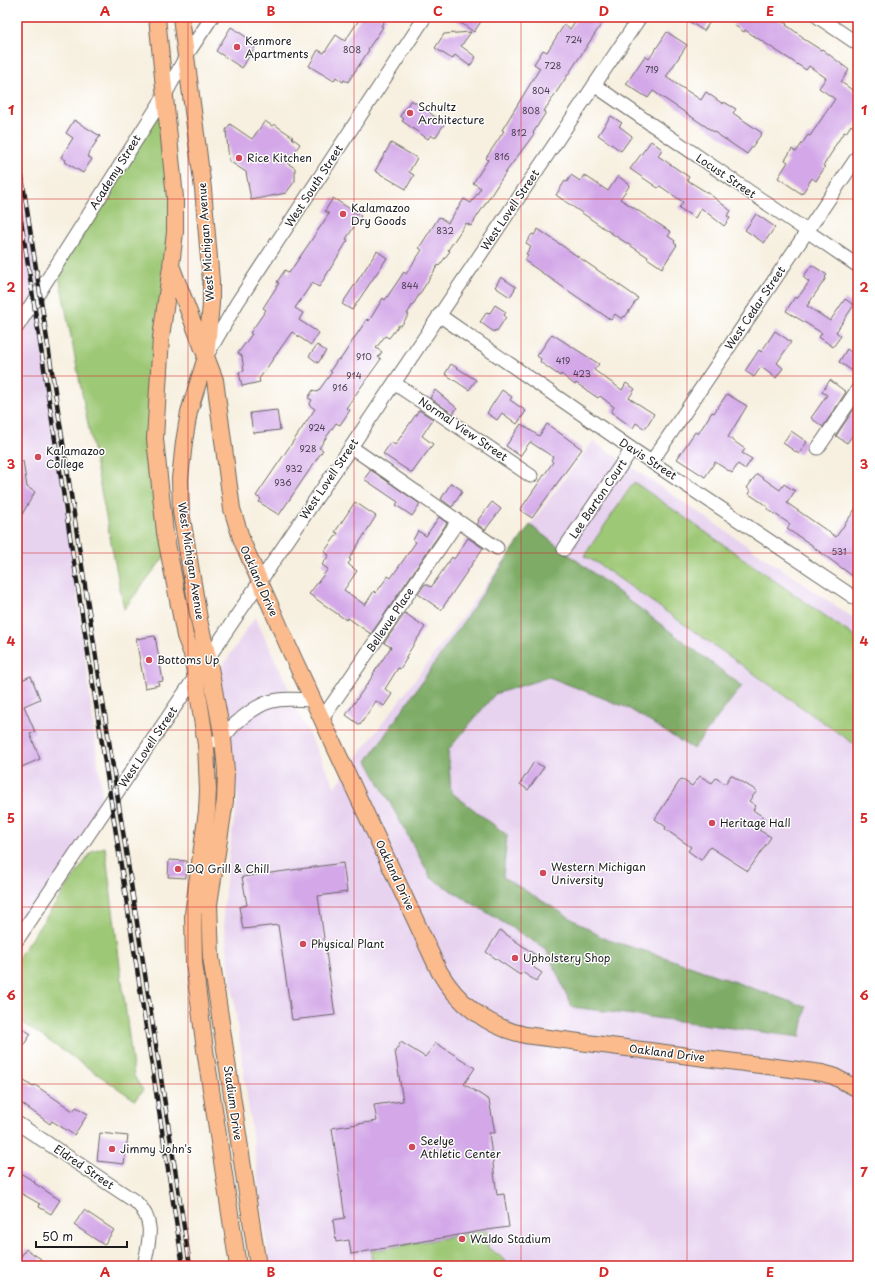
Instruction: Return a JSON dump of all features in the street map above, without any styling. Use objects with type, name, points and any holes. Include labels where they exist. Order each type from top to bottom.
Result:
[{"type":"main road","name":"West Michigan Avenue","points":[[157,17],[175,198],[175,232],[161,337],[155,440],[165,533],[185,636],[192,654],[206,744],[208,790],[207,811],[193,914],[193,940]]},
{"type":"main road","name":"West Michigan Avenue","points":[[181,17],[203,188],[211,280],[211,304],[206,357],[189,412],[180,479],[181,512],[200,625],[208,657],[223,739],[226,771],[225,801],[209,904],[211,939]]},
{"type":"main road","name":"Oakland Drive","points":[[171,266],[215,380],[232,509],[242,541],[313,700],[439,971],[446,983],[460,1000],[480,1016],[510,1032],[822,1073],[833,1076],[858,1089]]},
{"type":"main road","name":"Stadium Drive","points":[[211,939],[214,977],[258,1266]]},
{"type":"main road","name":"Stadium Drive","points":[[193,940],[197,987],[238,1266]]},
{"type":"street","name":"Academy Street","points":[[18,323],[165,95],[186,56],[212,17]]},
{"type":"street","name":"West South Street","points":[[206,357],[237,303],[424,17]]},
{"type":"street","name":"West Lovell Street","points":[[17,940],[640,17]]},
{"type":"street","points":[[818,17],[858,44]]},
{"type":"street","name":"Locust Street","points":[[594,85],[858,266]]},
{"type":"street","name":"West Cedar Street","points":[[652,461],[858,156]]},
{"type":"street","name":"Davis Street","points":[[439,315],[632,449],[858,600]]},
{"type":"street","name":"Normal View Street","points":[[394,383],[531,476]]},
{"type":"street","points":[[818,448],[858,389]]},
{"type":"street","points":[[351,447],[497,548]]},
{"type":"street","name":"Lee Barton Court","points":[[564,549],[632,449]]},
{"type":"street","name":"Bellevue Place","points":[[322,719],[458,521]]},
{"type":"street","points":[[206,744],[223,739],[233,726],[256,707],[272,700],[313,700]]},
{"type":"street","name":"Eldred Street","points":[[17,1123],[136,1202],[142,1208],[147,1216],[150,1231],[144,1266]]},
{"type":"shaded area","name":"Kalamazoo College","points":[[17,120],[102,794],[99,819],[17,940]]},
{"type":"shaded area","name":"Western Michigan University","points":[[593,441],[858,621],[858,1266],[270,1266],[224,927],[223,909],[231,838],[238,799],[218,673],[255,617],[286,682],[296,708],[335,787]]},
{"type":"green space","points":[[165,95],[175,198],[155,439],[168,552],[124,609],[57,265]]},
{"type":"green space","points":[[634,482],[858,639],[858,747],[597,563],[584,556]]},
{"type":"green space","points":[[530,525],[742,686],[693,749],[628,708],[549,677],[495,694],[448,750],[451,792],[507,835],[503,877],[605,939],[658,955],[806,1007],[800,1037],[572,1007],[546,949],[431,878],[367,761]]},
{"type":"green space","points":[[105,847],[134,1076],[143,1090],[135,1100],[17,1019],[17,959],[92,851]]},
{"type":"green space","name":"Waldo Stadium","points":[[487,1230],[488,1248],[499,1255],[510,1266],[372,1266],[371,1251]]},
{"type":"building","points":[[361,17],[387,17],[381,26],[383,27],[348,82],[344,80],[343,82],[336,77],[334,81],[309,66],[318,50],[324,53],[336,35],[345,41]]},
{"type":"building","points":[[452,17],[484,17],[474,32]]},
{"type":"building","points":[[578,17],[606,17],[544,111],[546,112],[533,133],[534,134],[506,172],[471,226],[466,223],[448,250],[450,251],[439,266],[438,265],[401,326],[399,325],[389,338],[385,336],[376,348],[382,352],[378,357],[381,359],[346,408],[350,410],[340,425],[336,423],[319,448],[323,450],[279,515],[259,502],[261,499],[256,496],[315,409],[309,405],[312,400],[308,398],[313,390],[317,392],[319,390],[332,372],[330,371],[338,359],[340,360],[367,319],[369,321],[383,298],[385,300],[404,272],[406,274],[422,250],[419,248],[439,217],[448,223],[464,199],[471,203],[481,188],[473,183],[488,160],[486,158],[504,131],[502,130],[540,68],[534,64],[543,50],[547,52],[564,25],[570,29]]},
{"type":"building","points":[[682,17],[713,17],[704,31]]},
{"type":"building","points":[[739,17],[775,17],[787,24],[786,25],[803,37],[802,38],[821,50],[822,49],[849,70],[841,82],[858,94],[858,120],[853,127],[851,125],[846,133],[844,132],[823,166],[825,167],[816,181],[812,178],[802,194],[778,178],[788,162],[785,160],[792,149],[796,152],[808,135],[810,136],[835,99],[819,88],[826,78],[809,66],[806,70],[745,30],[744,32],[734,25]]},
{"type":"building","name":"Kenmore Apartments","points":[[231,27],[257,44],[242,68],[216,51]]},
{"type":"building","points":[[471,32],[461,46],[476,57],[470,66],[455,55],[452,59],[435,48],[444,34]]},
{"type":"building","points":[[667,32],[687,45],[666,77],[701,100],[706,92],[723,104],[724,102],[736,109],[733,113],[762,133],[747,154],[653,91],[648,98],[626,84],[645,56],[649,59]]},
{"type":"building","points":[[411,100],[426,108],[431,114],[445,123],[435,138],[431,135],[428,139],[402,121],[404,119],[400,116]]},
{"type":"building","points":[[611,116],[622,123],[619,126],[632,136],[621,151],[598,135]]},
{"type":"building","points":[[74,120],[100,136],[87,156],[92,159],[83,173],[65,162],[66,160],[61,157],[73,138],[66,133]]},
{"type":"building","points":[[265,121],[272,126],[274,124],[293,137],[292,138],[300,144],[287,163],[295,168],[295,181],[286,193],[251,200],[246,172],[229,161],[226,130],[230,124],[252,139]]},
{"type":"building","points":[[651,141],[662,149],[658,156],[689,177],[687,180],[711,195],[731,211],[727,216],[730,218],[724,226],[701,208],[695,218],[679,208],[683,202],[660,186],[658,188],[630,169]]},
{"type":"building","points":[[391,143],[417,158],[409,172],[414,175],[406,189],[375,171]]},
{"type":"building","points":[[571,175],[580,181],[584,175],[608,191],[618,176],[630,185],[620,199],[671,232],[668,236],[675,241],[674,243],[677,245],[662,268],[556,195]]},
{"type":"building","points":[[333,198],[361,216],[346,239],[348,240],[319,287],[312,283],[295,308],[303,313],[299,320],[319,333],[311,345],[292,332],[259,379],[260,382],[242,386],[239,372],[244,371],[242,356],[238,353],[252,334],[250,333],[266,310],[263,308],[279,283],[277,282],[285,270],[289,273],[329,214],[325,211]]},
{"type":"building","points":[[756,214],[775,227],[764,243],[745,230]]},
{"type":"building","points":[[538,229],[638,298],[625,317],[624,316],[622,319],[615,314],[611,320],[525,261],[528,255],[526,254],[531,246],[526,243],[532,234],[534,235]]},
{"type":"building","points":[[377,251],[387,258],[352,310],[342,304]]},
{"type":"building","points":[[812,265],[827,275],[807,306],[830,321],[845,299],[854,305],[836,332],[841,336],[833,347],[819,337],[822,333],[786,311],[795,297],[797,299],[809,282],[803,277]]},
{"type":"building","points":[[501,277],[516,287],[510,297],[495,287]]},
{"type":"building","points":[[495,305],[506,312],[504,315],[506,317],[497,331],[495,330],[494,332],[480,322],[487,312],[490,313]]},
{"type":"building","points":[[775,331],[791,342],[777,363],[783,368],[776,378],[761,367],[754,377],[745,371],[759,350],[761,352]]},
{"type":"building","points":[[552,334],[599,364],[594,370],[622,390],[626,383],[635,389],[629,398],[654,414],[645,429],[636,423],[633,428],[611,412],[614,407],[600,396],[598,398],[576,383],[575,385],[561,374],[560,376],[540,362],[541,359],[537,356]]},
{"type":"building","points":[[317,345],[326,351],[318,363],[309,356]]},
{"type":"building","points":[[847,349],[858,357],[858,368],[854,372],[839,362]]},
{"type":"building","points":[[451,364],[476,380],[469,390],[445,374]]},
{"type":"building","points":[[830,380],[846,392],[823,427],[811,418],[827,395],[822,392]]},
{"type":"building","points":[[435,390],[457,408],[453,414],[430,398]]},
{"type":"building","points":[[502,390],[512,397],[510,400],[526,411],[517,424],[502,413],[497,420],[487,413]]},
{"type":"building","points":[[727,394],[747,406],[728,437],[745,449],[742,453],[752,459],[745,469],[738,464],[732,473],[715,462],[705,477],[677,459],[695,432],[698,434],[712,412],[714,413]]},
{"type":"building","points":[[858,403],[858,428],[847,443],[836,436]]},
{"type":"building","points":[[277,410],[280,430],[253,433],[250,413]]},
{"type":"building","points":[[419,410],[433,419],[422,436],[433,444],[412,473],[383,454],[391,442],[395,445]]},
{"type":"building","points":[[521,424],[539,436],[547,424],[582,449],[532,518],[520,510],[553,462],[551,460],[553,457],[530,442],[520,456],[506,446]]},
{"type":"building","points":[[791,431],[807,442],[799,454],[783,443]]},
{"type":"building","points":[[17,461],[23,461],[27,487],[35,492],[17,523]]},
{"type":"building","points":[[371,470],[420,504],[412,516],[396,505],[398,502],[364,479]]},
{"type":"building","points":[[757,474],[780,490],[784,484],[795,491],[787,503],[836,537],[858,505],[858,571],[854,577],[812,545],[787,529],[790,524],[767,509],[768,507],[749,494],[751,491],[747,488]]},
{"type":"building","points":[[451,483],[462,490],[452,507],[441,499]]},
{"type":"building","points":[[355,502],[376,516],[349,559],[351,560],[348,564],[357,571],[344,590],[365,605],[374,591],[376,593],[388,576],[391,578],[416,542],[413,540],[418,531],[426,536],[439,517],[447,523],[371,634],[348,618],[346,620],[309,594],[328,569],[322,565],[329,555],[324,552],[338,533],[335,532]]},
{"type":"building","points":[[492,502],[501,509],[485,530],[477,524],[479,521],[478,520]]},
{"type":"building","points":[[468,538],[483,548],[441,610],[418,594],[425,584],[431,587],[432,586],[452,557],[454,559]]},
{"type":"building","points":[[405,613],[425,627],[405,658],[407,658],[400,669],[398,668],[385,689],[392,694],[384,706],[376,701],[360,725],[346,715],[391,647],[384,643]]},
{"type":"building","name":"Bottoms Up","points":[[155,636],[163,681],[158,682],[159,685],[145,688],[136,639]]},
{"type":"building","points":[[31,676],[40,699],[24,706],[35,732],[30,734],[40,759],[17,769],[17,682]]},
{"type":"building","points":[[534,762],[544,767],[528,790],[520,784]]},
{"type":"building","name":"Heritage Hall","points":[[731,775],[757,791],[749,801],[756,806],[753,810],[766,819],[759,830],[771,837],[748,871],[710,847],[701,860],[688,851],[691,847],[665,829],[666,827],[655,819],[681,779],[692,786],[700,776],[712,783],[716,778],[725,784]]},
{"type":"building","name":"DQ Grill & Chill","points":[[169,860],[187,861],[186,878],[168,877]]},
{"type":"building","name":"Physical Plant","points":[[343,863],[347,892],[318,896],[335,1015],[292,1020],[278,925],[243,929],[239,907],[247,905],[242,877]]},
{"type":"building","name":"Upholstery Shop","points":[[500,930],[537,956],[533,961],[535,963],[533,967],[542,973],[536,981],[522,972],[520,975],[486,952]]},
{"type":"building","points":[[17,1025],[31,1034],[17,1055]]},
{"type":"building","name":"Seelye Athletic Center","points":[[401,1042],[425,1057],[436,1043],[475,1068],[464,1084],[489,1100],[495,1133],[489,1133],[497,1195],[504,1194],[509,1227],[351,1254],[349,1240],[336,1242],[333,1220],[345,1218],[332,1128],[377,1121],[374,1105],[403,1101],[395,1051]]},
{"type":"building","points":[[17,1076],[33,1087],[35,1085],[73,1111],[76,1107],[88,1114],[74,1135],[52,1121],[50,1124],[17,1100]]},
{"type":"building","name":"Jimmy John's","points":[[100,1133],[128,1136],[124,1164],[97,1161]]},
{"type":"building","points":[[17,1171],[60,1200],[51,1214],[39,1207],[40,1204],[17,1191]]},
{"type":"building","points":[[84,1210],[114,1230],[104,1245],[74,1225]]},
{"type":"building","points":[[26,1249],[41,1259],[36,1266],[17,1266],[17,1263]]},
{"type":"railway","points":[[17,145],[190,1266]]},
{"type":"railway","points":[[17,194],[183,1266]]},
{"type":"place","name":"Kenmore Apartments","points":[[237,47]]},
{"type":"place","name":"Schultz Architecture","points":[[410,113]]},
{"type":"place","name":"Rice Kitchen","points":[[239,158]]},
{"type":"place","name":"Kalamazoo Dry Goods","points":[[343,214]]},
{"type":"place","name":"Kalamazoo College","points":[[38,457]]},
{"type":"place","name":"Bottoms Up","points":[[149,660]]},
{"type":"place","name":"Heritage Hall","points":[[712,823]]},
{"type":"place","name":"DQ Grill & Chill","points":[[178,869]]},
{"type":"place","name":"Western Michigan University","points":[[543,873]]},
{"type":"place","name":"Physical Plant","points":[[303,944]]},
{"type":"place","name":"Upholstery Shop","points":[[515,958]]},
{"type":"place","name":"Seelye Athletic Center","points":[[412,1147]]},
{"type":"place","name":"Jimmy John's","points":[[112,1149]]},
{"type":"place","name":"Waldo Stadium","points":[[462,1239]]}]
